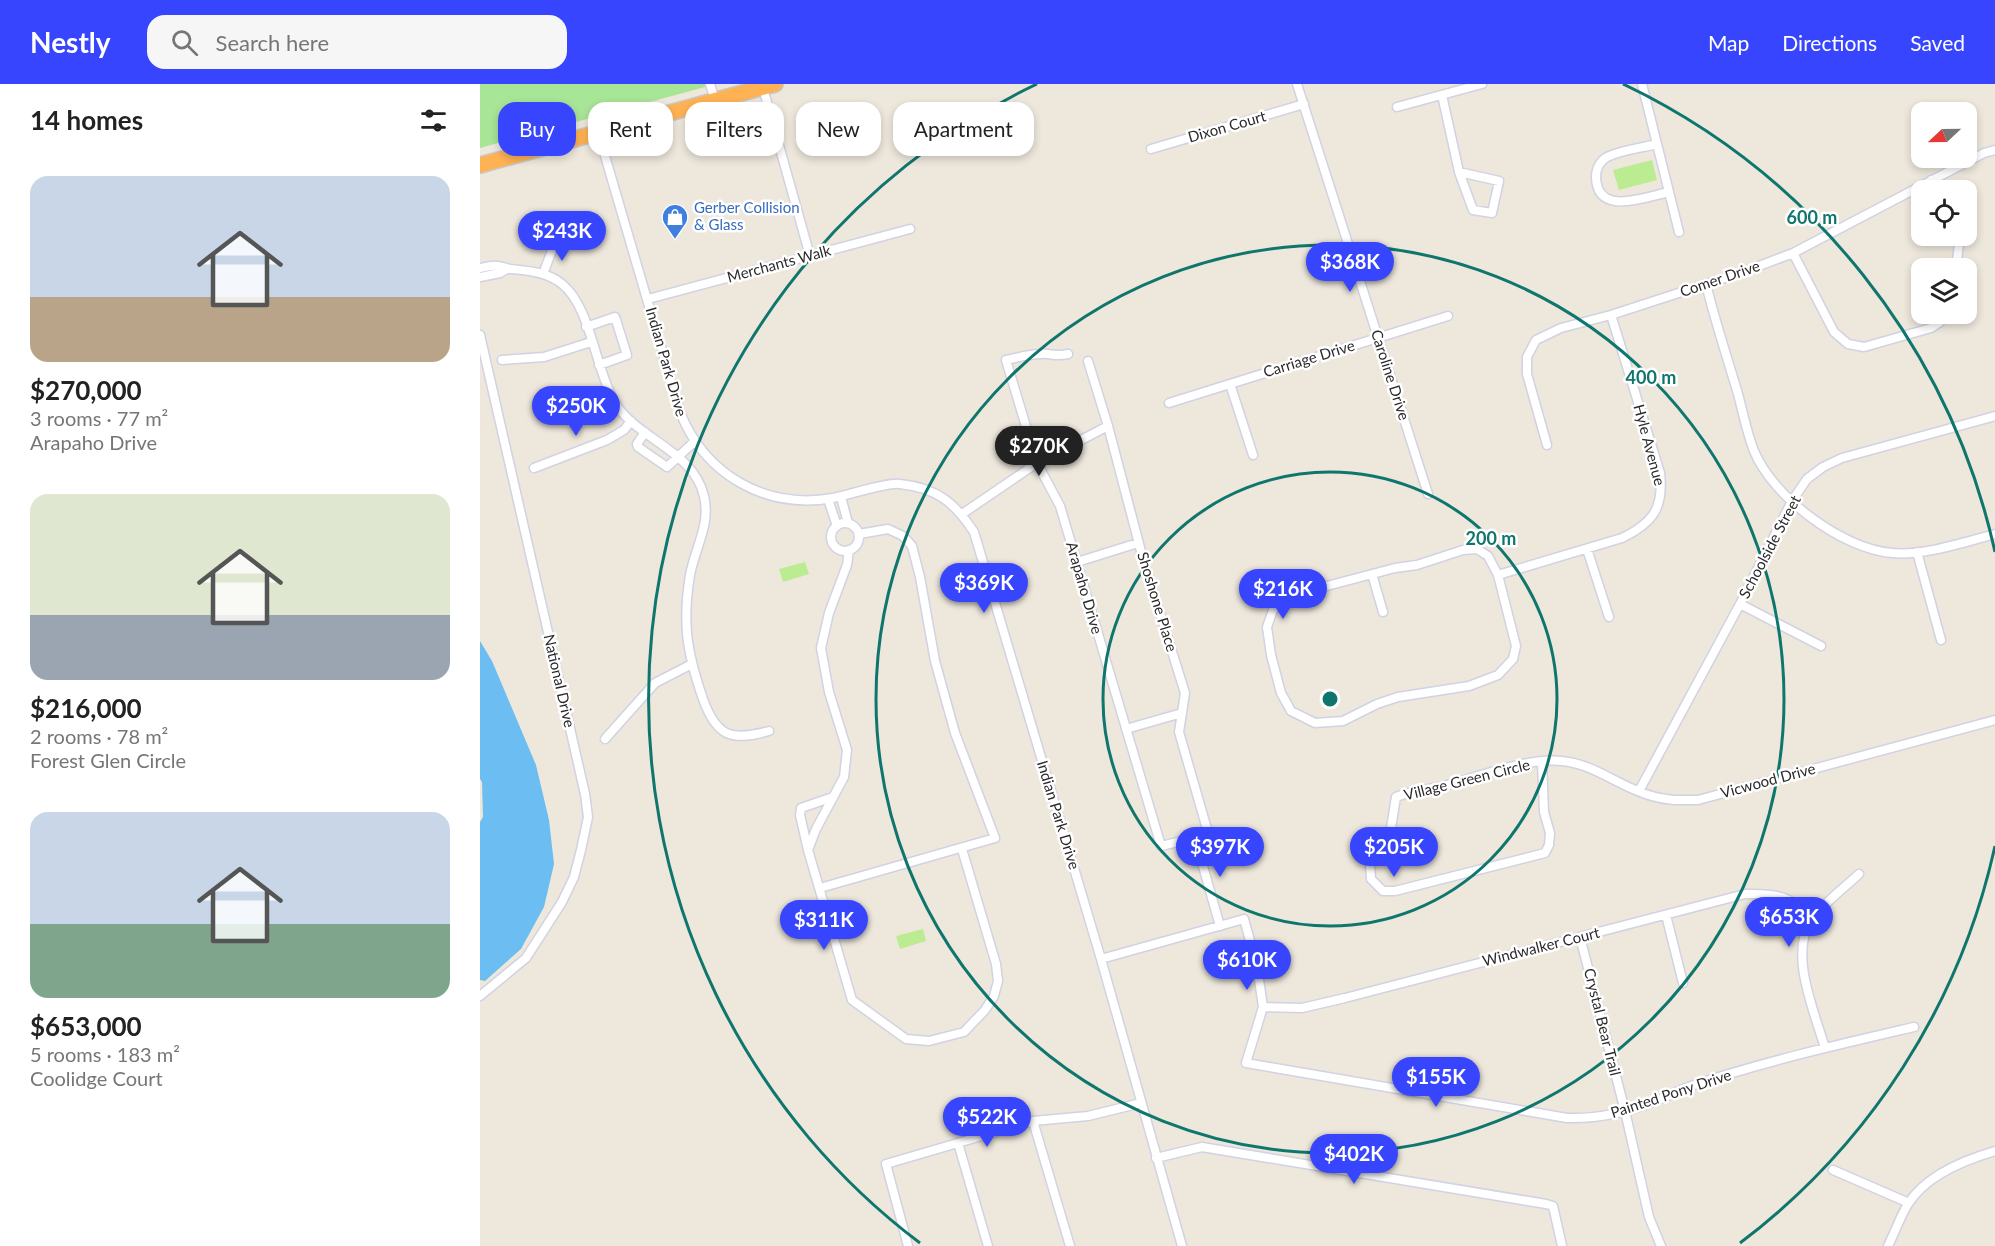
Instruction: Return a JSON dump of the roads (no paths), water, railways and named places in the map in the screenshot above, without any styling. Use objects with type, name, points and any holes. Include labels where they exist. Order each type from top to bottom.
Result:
[{"type":"highway","points":[[673,111],[769,86]]},
{"type":"highway","points":[[480,165],[588,135]]},
{"type":"street","points":[[710,84],[715,100]]},
{"type":"street","name":"Caroline Drive","points":[[1298,84],[1428,494]]},
{"type":"street","points":[[1397,107],[1482,84]]},
{"type":"street","points":[[1642,84],[1679,232]]},
{"type":"street","points":[[769,86],[810,256]]},
{"type":"street","points":[[1442,95],[1459,172],[1473,210],[1492,213],[1499,180],[1459,172]]},
{"type":"street","name":"Dixon Court","points":[[1151,149],[1304,104]]},
{"type":"street","points":[[1657,144],[1606,158],[1599,164],[1596,177],[1599,189],[1606,199],[1618,202],[1669,192]]},
{"type":"street","name":"Comer Drive","points":[[1931,180],[1984,153],[1995,150]]},
{"type":"street","name":"Indian Park Drive","points":[[605,156],[680,412],[694,442],[710,461],[734,480],[760,494],[807,502],[841,497],[898,483],[933,491],[962,514],[974,532],[1101,959],[1182,1246]]},
{"type":"street","name":"Comer Drive","points":[[1547,446],[1527,374],[1527,357],[1536,340],[1561,328],[1611,315],[1793,253],[1911,191]]},
{"type":"street","name":"Merchants Walk","points":[[648,299],[910,229]]},
{"type":"street","points":[[543,274],[556,240]]},
{"type":"street","points":[[1793,253],[1834,332],[1848,344],[1864,347],[1931,328],[1937,324]]},
{"type":"street","points":[[480,268],[499,266],[507,269],[531,270],[554,278],[565,286],[578,302],[599,364],[616,403],[631,421],[678,457],[697,477],[704,495],[707,517],[690,574],[685,623],[692,664],[707,709],[719,729],[729,736],[749,736],[769,732]]},
{"type":"street","points":[[480,276],[500,273],[507,269]]},
{"type":"street","points":[[1706,284],[1754,451],[1769,477],[1792,501],[1835,534],[1863,548],[1893,553],[1917,552],[1995,534]]},
{"type":"street","name":"Hyle Avenue","points":[[1498,575],[1622,538],[1638,530],[1650,520],[1659,506],[1662,490],[1660,473],[1611,315]]},
{"type":"street","name":"Carriage Drive","points":[[1169,403],[1448,316]]},
{"type":"street","points":[[586,327],[615,317],[627,355],[599,364]]},
{"type":"street","name":"National Drive","points":[[480,335],[585,794],[588,817],[573,877],[562,902],[526,958],[480,996]]},
{"type":"street","points":[[502,360],[544,357],[591,342]]},
{"type":"street","name":"Arapaho Drive","points":[[1068,354],[1055,357],[1043,353],[1030,354],[1006,360],[1037,463],[1060,506],[1161,846],[1195,838]]},
{"type":"street","name":"Shoshone Place","points":[[1088,361],[1108,426],[1138,543],[1185,693],[1179,732],[1207,829],[1195,838]]},
{"type":"street","points":[[1230,384],[1253,455]]},
{"type":"street","name":"Schoolside Street","points":[[1639,791],[1740,604],[1792,501],[1807,479],[1823,467],[1842,458],[1995,416]]},
{"type":"street","points":[[534,468],[607,440],[624,430],[631,421]]},
{"type":"street","points":[[962,514],[1037,463],[1108,426]]},
{"type":"street","points":[[645,432],[637,444],[638,447],[667,467],[694,442]]},
{"type":"street","points":[[841,497],[848,523]]},
{"type":"street","points":[[828,499],[837,526]]},
{"type":"street","points":[[848,523],[855,527],[859,534],[857,544],[849,550],[843,550],[834,545],[832,535],[837,526],[848,523]]},
{"type":"street","points":[[820,888],[995,838],[955,733],[935,661],[912,546],[903,536],[888,529],[859,534]]},
{"type":"street","points":[[1077,562],[1138,543]]},
{"type":"street","points":[[1477,549],[1488,556],[1498,575],[1516,646],[1513,659],[1498,675],[1469,686],[1398,697],[1377,704],[1343,721],[1315,723],[1291,711],[1281,693],[1271,655],[1267,627],[1273,610],[1289,596],[1372,574],[1417,565],[1463,550],[1477,549]]},
{"type":"street","points":[[1587,549],[1609,617]]},
{"type":"street","points":[[808,850],[816,829],[844,777],[847,750],[829,692],[821,648],[829,612],[847,565],[849,550]]},
{"type":"street","points":[[1917,552],[1941,640]]},
{"type":"street","points":[[1372,574],[1383,612]]},
{"type":"street","points":[[1740,604],[1821,646]]},
{"type":"street","points":[[605,739],[655,683],[692,664]]},
{"type":"street","points":[[1126,729],[1182,713]]},
{"type":"street","name":"Vicwood Drive","points":[[1542,762],[1562,760],[1605,774],[1639,791],[1670,800],[1698,800],[1995,720]]},
{"type":"street","name":"Village Green Circle","points":[[1542,762],[1544,812],[1550,833],[1549,845],[1545,853],[1395,891],[1383,891],[1371,879],[1370,865],[1389,840],[1396,797],[1519,765],[1542,762]]},
{"type":"street","points":[[833,797],[801,808],[800,815],[852,1000],[906,1039],[929,1041],[948,1038],[964,1032],[974,1023],[994,996],[998,981],[996,964],[962,849]]},
{"type":"street","points":[[1195,838],[1220,926]]},
{"type":"street","points":[[1825,1048],[1802,965],[1803,939],[1814,916],[1859,874]]},
{"type":"street","name":"Windwalker Court","points":[[1263,1007],[1302,1008],[1334,1001],[1745,894],[1773,893],[1793,901],[1814,916]]},
{"type":"street","points":[[1666,915],[1683,984]]},
{"type":"street","points":[[1101,959],[1244,919],[1257,966],[1263,1007]]},
{"type":"street","name":"Crystal Bear Trail","points":[[1580,937],[1625,1111],[1649,1217],[1660,1246]]},
{"type":"street","name":"Painted Pony Drive","points":[[1263,1007],[1246,1063],[1584,1119],[1625,1111],[1657,1101],[1692,1085],[1825,1048],[1914,1027]]},
{"type":"street","points":[[908,1246],[886,1164],[1033,1121],[1088,1116],[1141,1103]]},
{"type":"street","points":[[1033,1121],[1070,1246]]},
{"type":"street","points":[[958,1143],[988,1246]]},
{"type":"street","points":[[1156,1158],[1202,1147],[1552,1206],[1562,1246]]},
{"type":"street","points":[[1888,1246],[1909,1203],[1929,1181],[1980,1155],[1995,1151]]},
{"type":"street","points":[[1833,1170],[1909,1203]]},
{"type":"water","points":[[480,641],[492,661],[536,765],[549,820],[554,864],[544,907],[521,949],[485,981],[480,980],[480,822],[483,817],[480,779]]},
{"type":"place","name":"Gerber Collision & Glass","points":[[675,240]]}]
